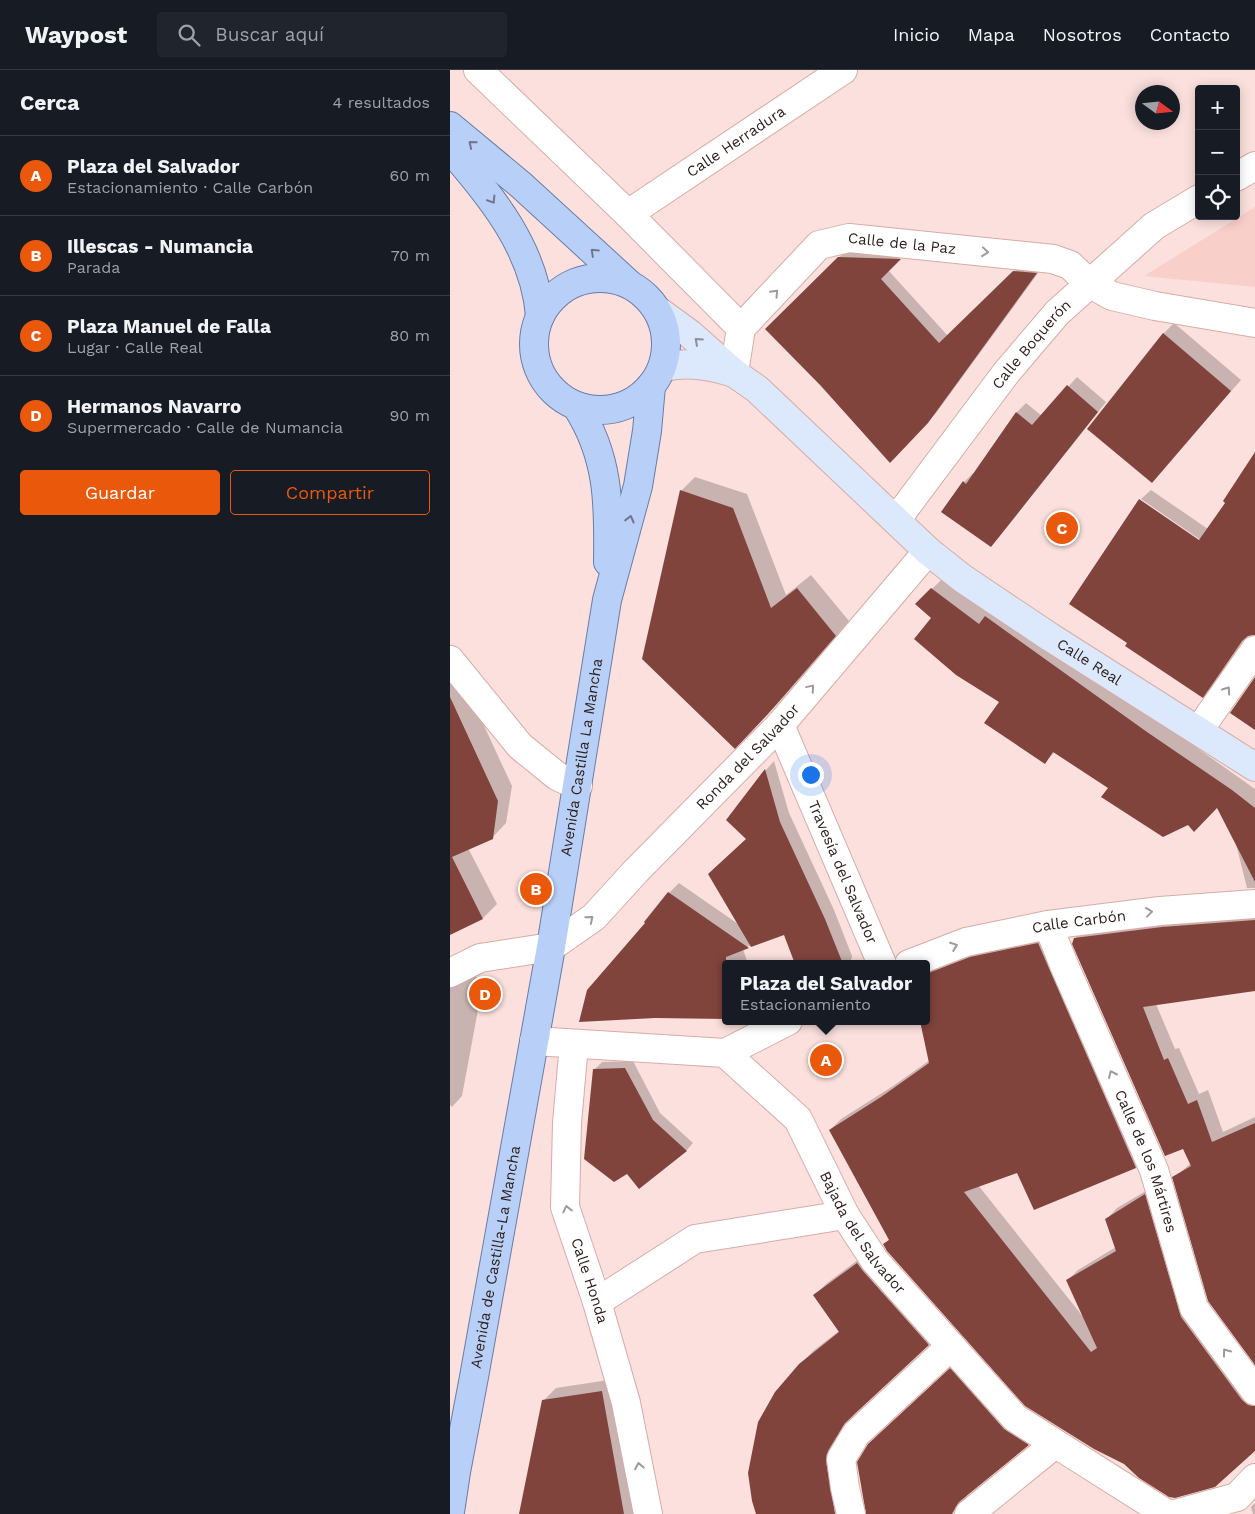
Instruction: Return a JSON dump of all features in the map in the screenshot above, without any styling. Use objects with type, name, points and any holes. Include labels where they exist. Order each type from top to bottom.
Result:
[{"type":"main road","points":[[450,126],[521,186],[630,285]]},
{"type":"main road","points":[[450,149],[485,189],[518,241],[536,287],[540,316]]},
{"type":"main road","points":[[607,600],[638,486],[656,377],[665,357],[665,334],[657,310],[652,301],[641,290],[630,285],[603,279],[583,278],[570,285],[554,296],[540,316],[535,332],[534,348],[536,360],[546,382],[558,395],[577,407],[591,410],[614,409],[633,402],[656,377]]},
{"type":"main road","points":[[577,407],[587,423],[604,470],[609,518],[607,600]]},
{"type":"main road","name":"Avenida Castilla La Mancha","points":[[541,1003],[607,600]]},
{"type":"main road","name":"Avenida de Castilla-La Mancha","points":[[450,1512],[541,1003]]},
{"type":"street","points":[[478,70],[628,214],[741,328],[734,373]]},
{"type":"street","name":"Calle Herradura","points":[[628,214],[843,70]]},
{"type":"street","points":[[1239,175],[1255,166]]},
{"type":"street","name":"Calle Boquerón","points":[[896,520],[1006,373],[1057,313],[1154,226],[1195,201]]},
{"type":"street","name":"Calle de la Paz","points":[[741,328],[819,245],[848,238],[1053,259],[1070,265],[1089,283],[1112,296],[1156,306],[1255,323]]},
{"type":"street","points":[[657,310],[690,334],[734,373]]},
{"type":"street","points":[[656,377],[676,364],[714,367],[734,373]]},
{"type":"street","name":"Calle Real","points":[[734,373],[757,389],[928,551],[962,578],[1050,637],[1255,767]]},
{"type":"street","name":"Ronda del Salvador","points":[[551,947],[594,917],[635,872],[780,725],[928,551]]},
{"type":"street","points":[[1199,730],[1255,650]]},
{"type":"street","points":[[450,660],[520,746],[557,776],[578,786]]},
{"type":"street","name":"Travesía del Salvador","points":[[780,725],[880,960]]},
{"type":"street","name":"Calle Carbón","points":[[919,960],[966,942],[1048,925],[1160,911],[1255,904]]},
{"type":"street","name":"Calle de los Mártires","points":[[1048,925],[1154,1170],[1194,1308],[1255,1391]]},
{"type":"street","points":[[450,973],[480,958],[551,947]]},
{"type":"street","points":[[534,1042],[725,1053],[780,1025]]},
{"type":"street","name":"Calle Honda","points":[[574,1044],[567,1123],[565,1206],[597,1302],[626,1403],[648,1514]]},
{"type":"street","name":"Bajada del Salvador","points":[[725,1053],[798,1119],[845,1215],[875,1261],[1015,1418],[1158,1510]]},
{"type":"street","points":[[597,1302],[695,1240],[845,1215]]},
{"type":"street","points":[[851,1514],[844,1488],[840,1459],[856,1434],[951,1346]]},
{"type":"street","points":[[969,1514],[1055,1444]]},
{"type":"street","points":[[1175,1514],[1237,1497],[1255,1478]]},
{"type":"shaded area","points":[[1255,207],[1255,287],[1144,276],[1234,220],[1240,220],[1240,216]]},
{"type":"building","points":[[838,257],[901,259],[881,279],[939,343],[1013,271],[1037,273],[928,423],[890,463],[821,386],[765,329]]},
{"type":"building","points":[[1163,333],[1231,391],[1152,483],[1087,429]]},
{"type":"building","points":[[1067,385],[1098,412],[991,547],[941,512],[963,481],[966,484],[1016,412],[1032,425]]},
{"type":"building","points":[[1255,452],[1255,635],[1248,636],[1242,641],[1203,698],[1125,646],[1127,643],[1069,604],[1139,499],[1199,540],[1225,503],[1223,501]]},
{"type":"building","points":[[680,490],[733,508],[771,608],[797,588],[836,636],[735,749],[642,659]]},
{"type":"building","points":[[931,588],[979,624],[985,616],[1255,808],[1255,882],[1217,808],[1194,832],[1188,825],[1163,837],[1101,797],[1108,788],[1053,752],[1045,764],[984,723],[999,702],[956,675],[914,639],[931,618],[915,604]]},
{"type":"building","points":[[1255,677],[1255,730],[1230,713]]},
{"type":"building","points":[[450,697],[498,801],[493,839],[452,857],[483,919],[450,935]]},
{"type":"building","points":[[765,769],[780,822],[825,919],[841,960],[793,960],[784,935],[751,947],[708,874],[746,839],[726,820]]},
{"type":"building","points":[[668,892],[749,948],[726,957],[726,960],[722,960],[722,1019],[655,1018],[579,1022],[587,990]]},
{"type":"building","points":[[1255,920],[1255,991],[1143,1007],[1164,1060],[1168,1058],[1188,1104],[1197,1100],[1212,1142],[1255,1123],[1255,1365],[1208,1301],[1172,1177],[1191,1166],[1183,1149],[1165,1156],[1072,944],[1074,938],[1162,927]]},
{"type":"building","points":[[1038,943],[1136,1168],[1034,1210],[1017,1173],[964,1192],[1091,1352],[1097,1348],[1066,1280],[1116,1251],[1105,1219],[1145,1194],[1181,1317],[1242,1400],[1248,1405],[1255,1406],[1255,1451],[1215,1487],[1175,1498],[1169,1497],[1139,1478],[1124,1464],[1094,1449],[1025,1406],[887,1251],[883,1244],[889,1240],[829,1130],[881,1097],[929,1063],[921,1025],[930,1025],[930,972],[970,957]]},
{"type":"building","points":[[625,1068],[653,1120],[687,1151],[639,1189],[627,1174],[614,1182],[584,1159],[593,1069]]},
{"type":"building","points":[[857,1263],[929,1345],[845,1423],[828,1451],[826,1461],[835,1514],[756,1514],[748,1473],[758,1422],[775,1392],[799,1364],[839,1332],[813,1295]]},
{"type":"building","points":[[950,1368],[1004,1429],[1029,1445],[959,1502],[952,1514],[866,1514],[857,1462],[868,1444]]},
{"type":"building","points":[[602,1391],[624,1514],[519,1514],[542,1400]]},
{"type":"place","name":"Plaza Manuel de Falla","points":[[1062,528]]},
{"type":"place","name":"Illescas - Numancia","points":[[536,889]]},
{"type":"place","name":"Hermanos Navarro","points":[[485,994]]},
{"type":"place","name":"Plaza del Salvador","points":[[826,1060]]}]
